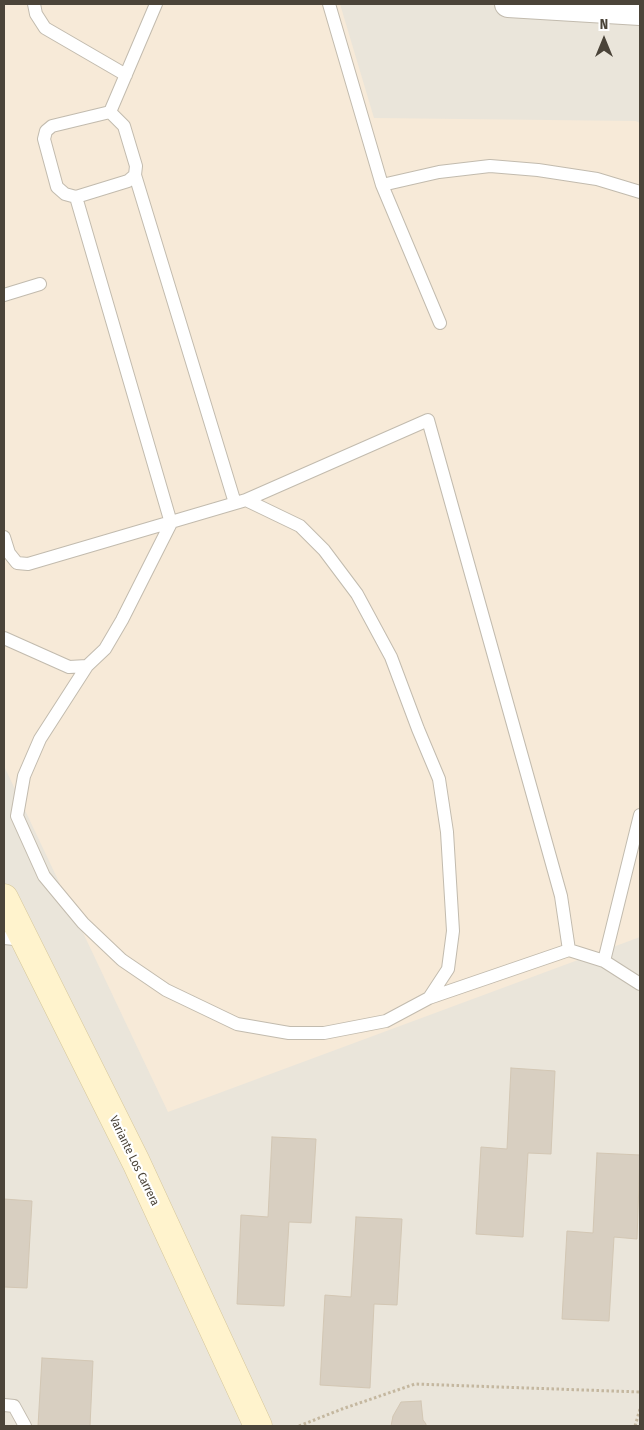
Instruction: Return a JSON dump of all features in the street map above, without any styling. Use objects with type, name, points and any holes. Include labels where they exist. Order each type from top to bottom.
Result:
[{"type":"main road","name":"Variante Los Carrera","points":[[4,898],[14,939],[136,1162],[258,1426]]},
{"type":"street","points":[[508,4],[640,12]]},
{"type":"lane","points":[[34,4],[36,14],[44,28],[126,74]]},
{"type":"lane","points":[[110,112],[156,4]]},
{"type":"lane","points":[[329,4],[382,185],[440,323]]},
{"type":"lane","points":[[110,112],[124,126],[136,166],[135,175],[241,502],[300,526],[324,550],[357,594],[391,657],[439,779],[447,832],[454,931],[448,969],[429,998]]},
{"type":"lane","points":[[110,112],[52,126],[46,131],[44,139],[57,187],[65,194],[76,197],[128,181],[135,175]]},
{"type":"lane","points":[[382,185],[439,172],[490,166],[538,170],[597,179],[640,192]]},
{"type":"lane","points":[[76,197],[171,523],[122,620],[105,649],[86,666],[40,739],[24,776],[17,816],[44,876],[83,923],[122,960],[166,990],[237,1024],[289,1033],[324,1033],[386,1021],[429,998],[569,950],[604,961],[640,984]]},
{"type":"lane","points":[[4,295],[40,284]]},
{"type":"lane","points":[[4,536],[9,553],[17,562],[28,564],[241,502],[428,420],[560,896],[569,950]]},
{"type":"lane","points":[[4,638],[69,667],[86,666]]},
{"type":"lane","points":[[604,961],[640,816]]},
{"type":"lane","points":[[4,1405],[14,1406],[25,1426]]},
{"type":"path","points":[[299,1426],[415,1384],[640,1392]]},
{"type":"path","points":[[635,1426],[640,1409]]},
{"type":"shaded area","points":[[4,4],[640,4],[640,1426],[4,1426]]},
{"type":"shaded area","points":[[4,4],[340,4],[374,118],[636,121],[640,123],[640,937],[168,1112],[4,766]]},
{"type":"building","points":[[511,1068],[555,1071],[551,1154],[528,1153],[523,1237],[476,1234],[481,1147],[507,1149]]},
{"type":"building","points":[[272,1137],[316,1139],[311,1223],[289,1222],[284,1306],[237,1304],[241,1215],[268,1217]]},
{"type":"building","points":[[597,1153],[640,1155],[637,1239],[614,1237],[609,1321],[562,1319],[567,1231],[593,1233]]},
{"type":"building","points":[[4,1199],[32,1201],[27,1288],[4,1287]]},
{"type":"building","points":[[356,1217],[402,1219],[397,1305],[374,1304],[370,1388],[320,1385],[325,1295],[351,1297]]},
{"type":"building","points":[[42,1358],[93,1361],[90,1426],[38,1426]]},
{"type":"building","points":[[421,1401],[423,1420],[426,1426],[391,1426],[393,1416],[401,1402]]}]
